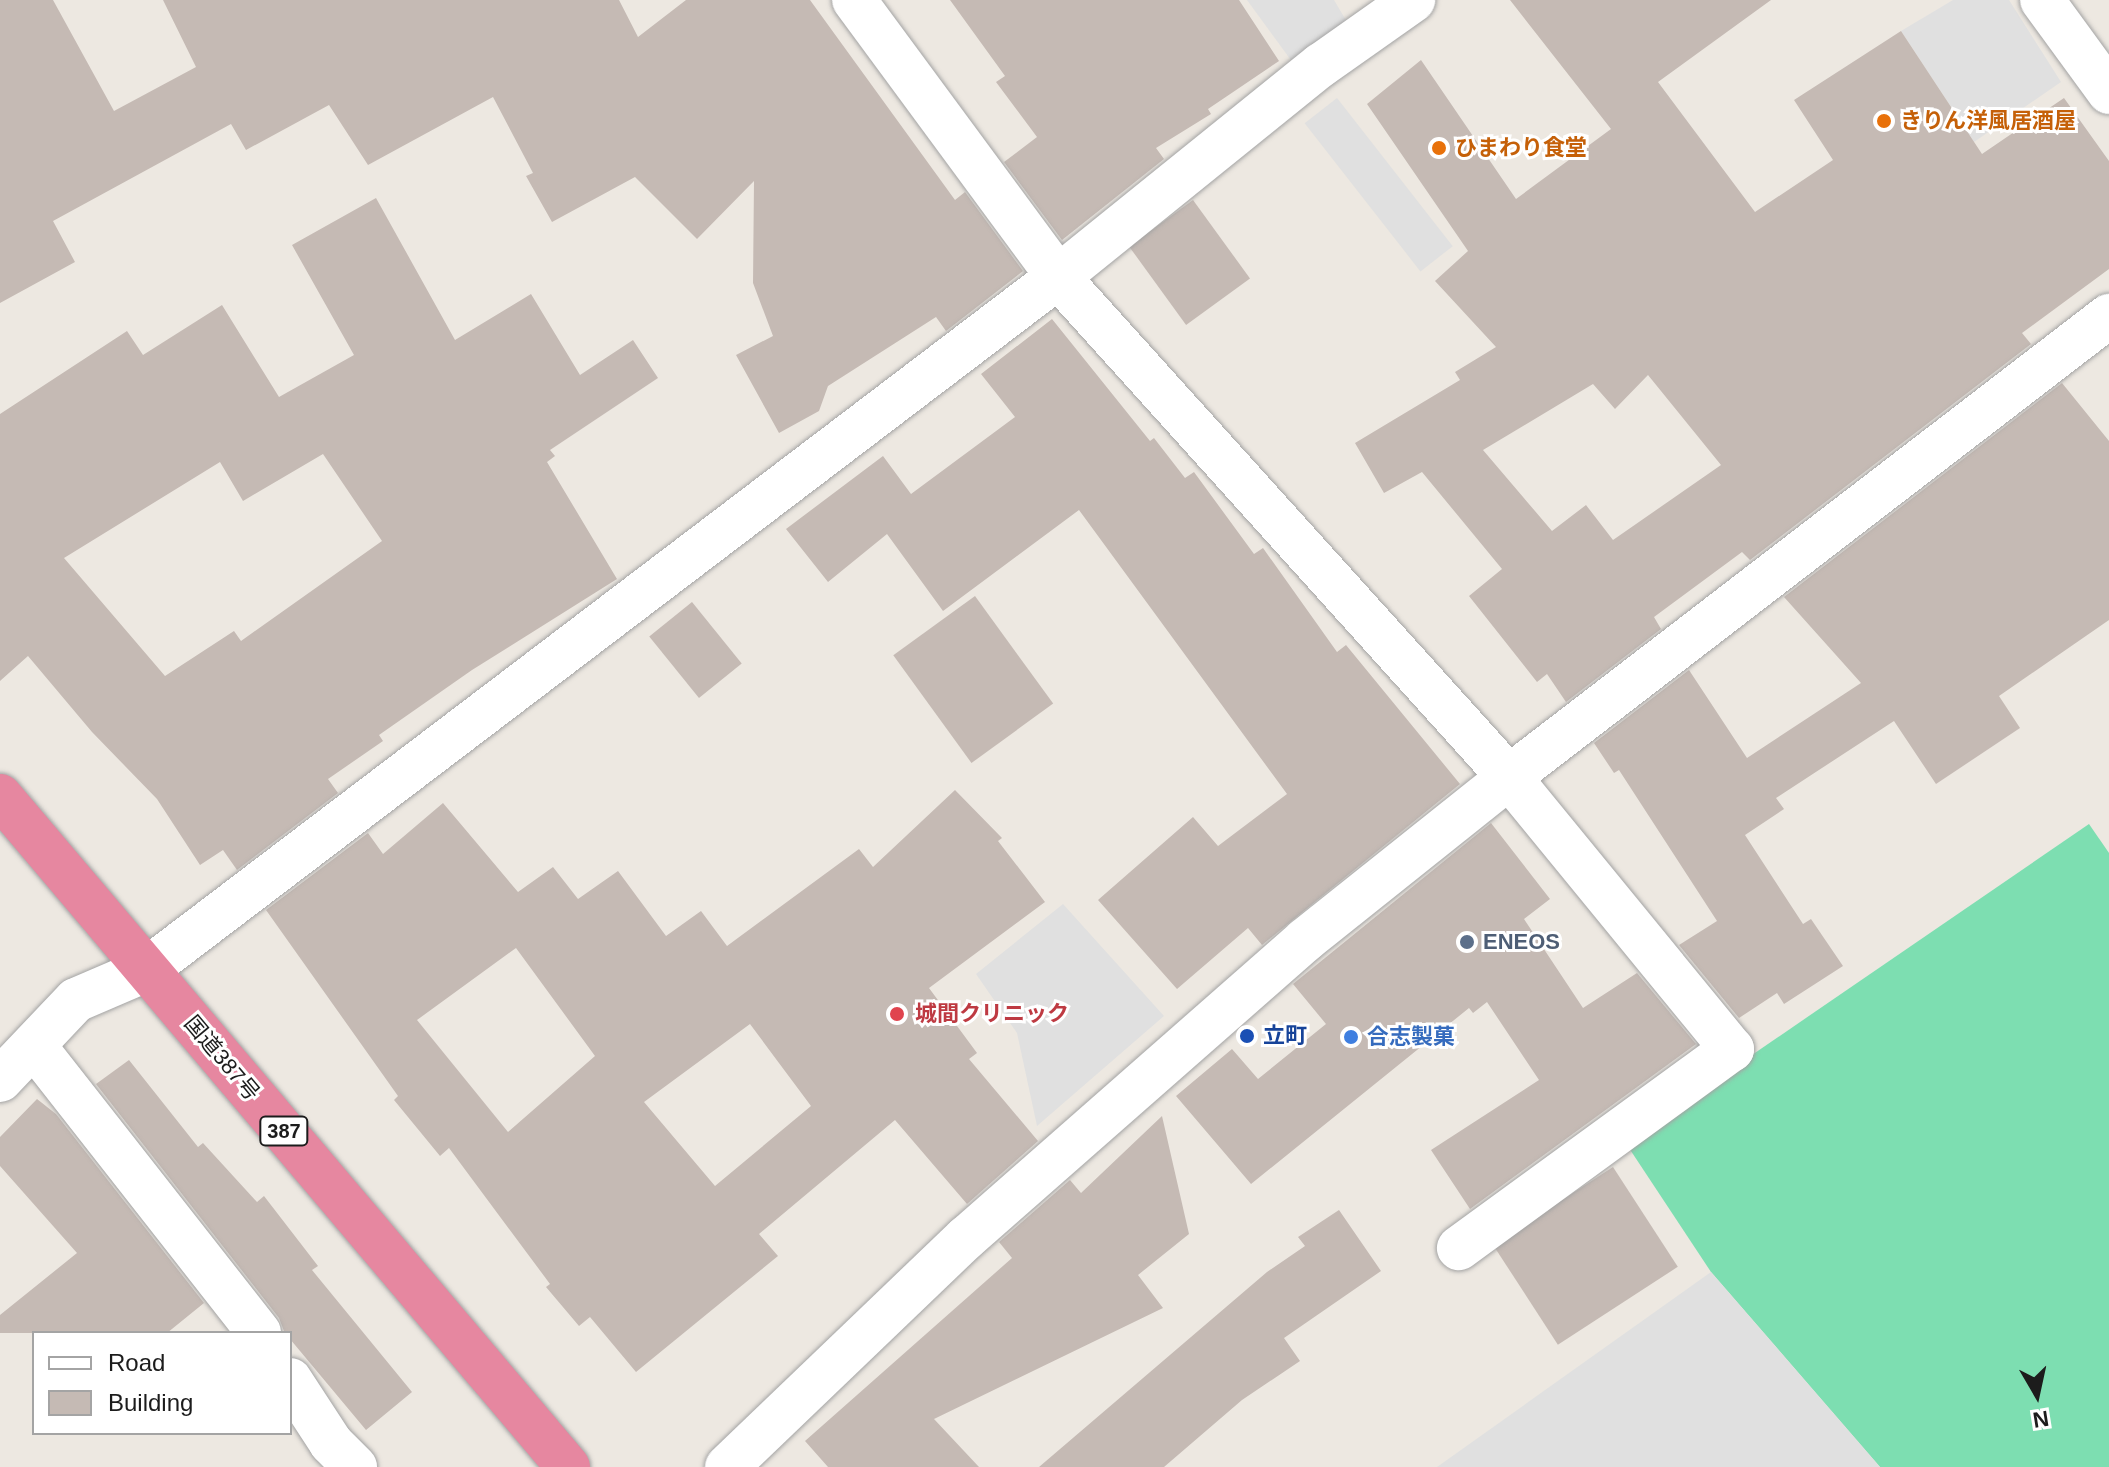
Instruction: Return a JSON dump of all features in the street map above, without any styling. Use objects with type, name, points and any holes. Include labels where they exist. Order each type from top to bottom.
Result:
[{"type":"highway","name":"国道387号","points":[[0,796],[568,1467]]},
{"type":"street","points":[[854,0],[1058,277],[1509,777],[1732,1049],[1459,1248]]},
{"type":"street","points":[[0,1080],[35,1047],[76,1000],[146,970],[1058,277],[1304,78],[1413,0]]},
{"type":"street","points":[[2042,0],[2109,92]]},
{"type":"street","points":[[727,1467],[966,1238],[1305,940],[1509,777],[2109,316]]},
{"type":"street","points":[[35,1047],[257,1331]]},
{"type":"street","points":[[292,1383],[331,1443],[355,1467]]},
{"type":"green space","points":[[2089,824],[2109,853],[2109,1467],[1880,1467],[1711,1272],[1625,1142]]},
{"type":"shaded area","points":[[1247,0],[1334,0],[1357,39],[1304,78]]},
{"type":"shaded area","points":[[1953,0],[2009,0],[2061,82],[1974,142],[1901,31]]},
{"type":"shaded area","points":[[1337,98],[1453,246],[1420,271],[1305,123]]},
{"type":"shaded area","points":[[1063,904],[1164,1016],[1037,1126],[1017,1033],[976,974]]},
{"type":"shaded area","points":[[1711,1272],[1880,1467],[1437,1467]]},
{"type":"building","points":[[0,0],[53,0],[114,111],[196,67],[163,0],[619,0],[638,37],[686,0],[810,0],[955,200],[965,192],[1023,271],[946,331],[936,317],[828,386],[819,411],[779,433],[736,355],[773,336],[753,283],[754,181],[697,239],[635,177],[552,222],[526,176],[533,173],[493,97],[368,165],[329,105],[246,150],[231,124],[53,221],[75,262],[0,303]]},
{"type":"building","points":[[950,0],[1239,0],[1279,61],[1208,109],[1211,114],[1156,148],[1164,159],[1062,240],[1004,162],[1037,137],[996,82],[1005,76]]},
{"type":"building","points":[[1510,0],[1771,0],[1658,82],[1755,212],[1833,160],[1794,100],[1901,31],[1982,154],[2064,98],[2109,161],[2109,269],[2022,333],[2031,344],[1750,560],[1742,552],[1654,617],[1661,629],[1566,702],[1547,674],[1537,682],[1469,596],[1502,569],[1422,472],[1384,493],[1355,443],[1460,380],[1455,372],[1496,347],[1435,281],[1468,251],[1367,104],[1421,60],[1516,199],[1611,129]],"holes":[[[1648,375],[1721,465],[1613,540],[1586,505],[1552,531],[1483,450],[1593,384],[1615,409]]]},
{"type":"building","points":[[376,198],[455,340],[531,294],[580,375],[633,340],[658,378],[550,450],[555,456],[547,462],[617,579],[472,670],[379,735],[383,741],[328,779],[338,793],[237,870],[223,850],[200,865],[157,799],[92,732],[28,656],[0,681],[0,414],[127,331],[143,355],[222,305],[279,397],[354,355],[292,245]],"holes":[[[323,454],[382,541],[241,641],[234,631],[165,676],[64,558],[220,462],[243,501]]]},
{"type":"building","points":[[1193,200],[1250,278],[1186,325],[1129,246]]},
{"type":"building","points":[[1052,319],[1150,441],[1154,438],[1185,478],[1194,472],[1254,554],[1263,548],[1337,652],[1346,645],[1460,784],[1262,945],[1248,928],[1177,989],[1098,900],[1193,817],[1218,846],[1287,794],[1079,510],[943,611],[887,534],[828,582],[786,529],[883,456],[911,494],[1015,417],[981,374]]},
{"type":"building","points":[[2062,383],[2109,441],[2109,620],[1999,696],[2020,728],[1936,784],[1894,721],[1776,798],[1784,809],[1745,835],[1803,924],[1811,919],[1843,966],[1784,1004],[1777,993],[1739,1018],[1679,945],[1717,921],[1619,770],[1614,773],[1594,743],[1689,670],[1747,758],[1861,683],[1784,597]]},
{"type":"building","points":[[975,596],[1053,704],[971,763],[893,655]]},
{"type":"building","points":[[692,602],[742,663],[699,698],[649,637]]},
{"type":"building","points":[[955,790],[1002,838],[998,841],[1045,902],[929,988],[977,1053],[969,1059],[1038,1141],[967,1204],[895,1120],[759,1234],[778,1256],[636,1372],[590,1317],[579,1326],[546,1287],[550,1284],[449,1148],[440,1156],[394,1100],[398,1096],[266,910],[368,833],[383,854],[443,803],[518,892],[553,867],[578,899],[618,871],[666,936],[701,911],[727,946],[859,849],[873,867]],"holes":[[[516,948],[595,1056],[508,1132],[417,1020]],[[750,1024],[811,1106],[715,1186],[644,1102]]]},
{"type":"building","points":[[1491,823],[1550,899],[1524,919],[1583,1008],[1637,973],[1696,1044],[1470,1209],[1431,1150],[1539,1080],[1487,1002],[1473,1013],[1469,1008],[1251,1184],[1176,1096],[1232,1049],[1258,1079],[1326,1024],[1293,984]]},
{"type":"building","points":[[129,1060],[198,1147],[203,1143],[257,1202],[264,1196],[318,1266],[312,1270],[412,1392],[366,1430],[292,1341],[292,1331],[284,1331],[279,1318],[96,1084]]},
{"type":"building","points":[[37,1099],[56,1114],[204,1303],[169,1331],[0,1333],[0,1315],[77,1253],[0,1166],[0,1137]]},
{"type":"building","points":[[1162,1116],[1189,1234],[1138,1275],[1163,1308],[934,1419],[979,1467],[828,1467],[805,1441],[1012,1258],[999,1242],[1070,1180],[1081,1193]]},
{"type":"building","points":[[1613,1167],[1678,1267],[1558,1345],[1493,1245]]},
{"type":"building","points":[[1339,1210],[1381,1271],[1284,1338],[1300,1361],[1242,1400],[1164,1467],[1039,1467],[1267,1272],[1305,1246],[1298,1237]]},
{"type":"place","name":"きりん洋風居酒屋","points":[[1884,121]]},
{"type":"place","name":"ひまわり食堂","points":[[1439,148]]},
{"type":"place","name":"ENEOS","points":[[1467,942]]},
{"type":"place","name":"城間クリニック","points":[[897,1014]]},
{"type":"place","name":"立町","points":[[1247,1036]]},
{"type":"place","name":"合志製菓","points":[[1351,1037]]}]
